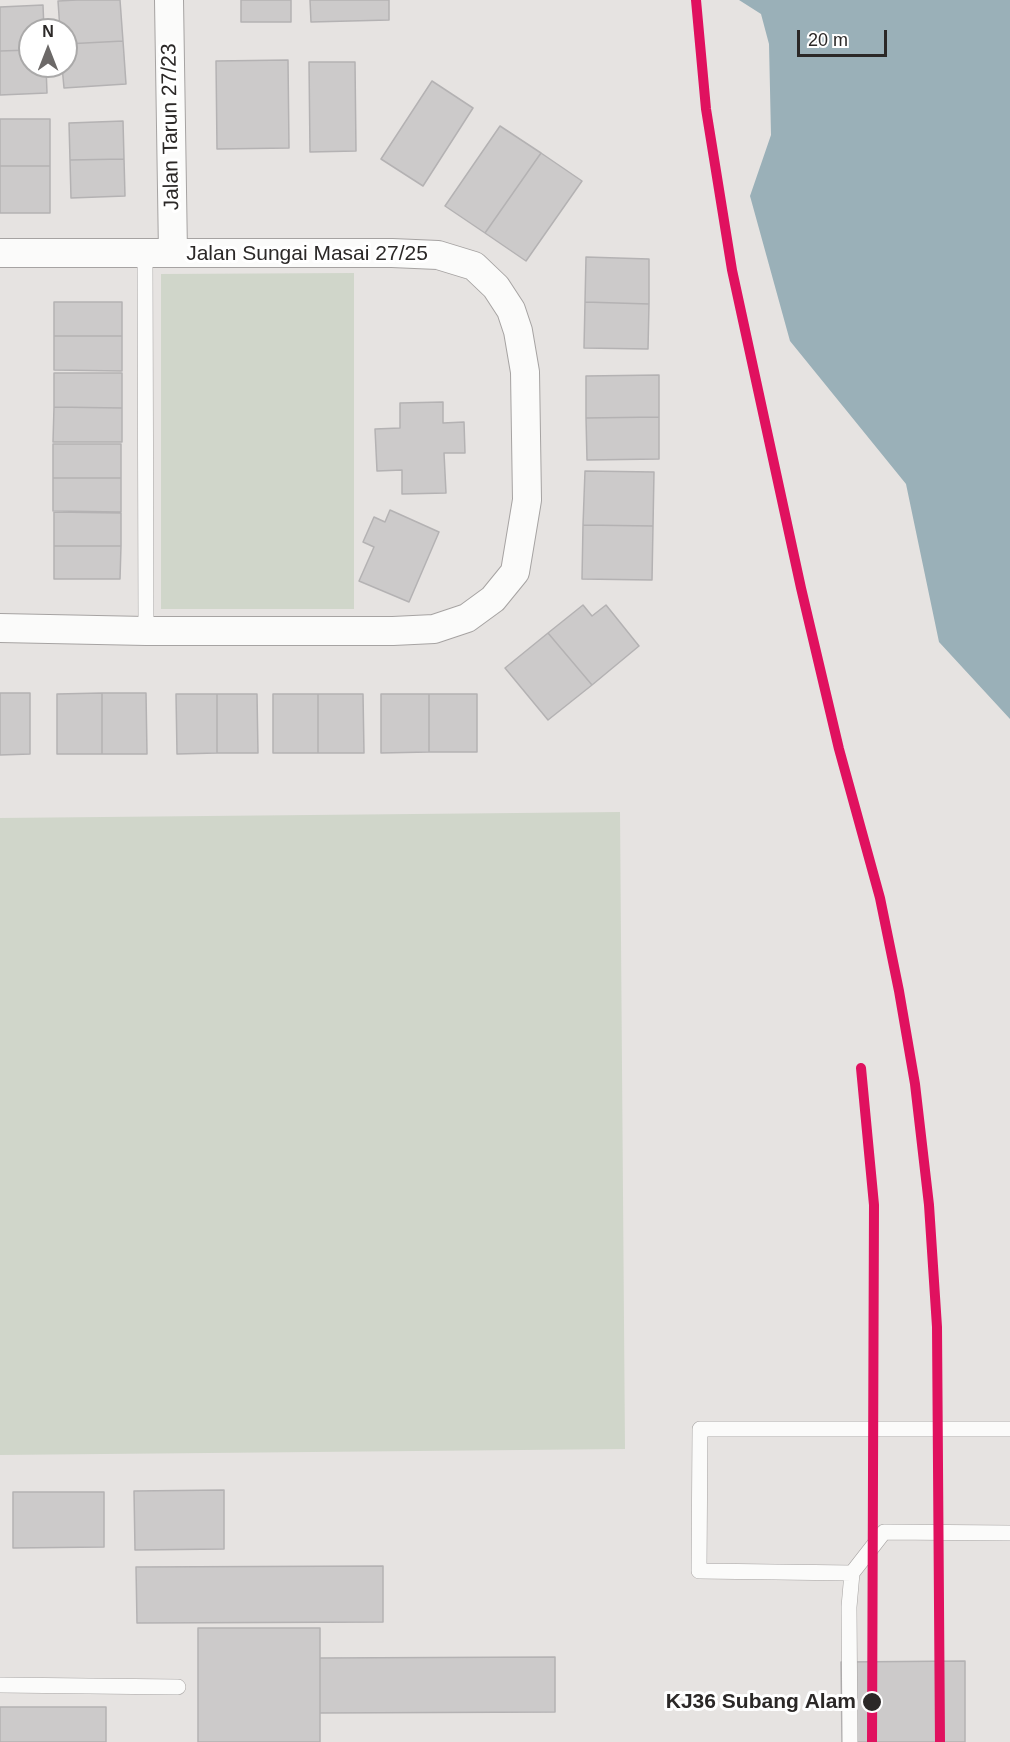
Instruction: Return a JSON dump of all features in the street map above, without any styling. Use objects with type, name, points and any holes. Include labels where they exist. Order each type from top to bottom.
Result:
[{"type":"street","name":"Jalan Tarun 27/23","points":[[159,253],[169,0]]},
{"type":"street","name":"Jalan Sungai Masai 27/25","points":[[0,253],[404,253],[438,255],[474,266],[496,287],[511,310],[518,332],[525,372],[527,500],[515,572],[492,599],[467,618],[434,629],[146,631],[0,628]]},
{"type":"lane","points":[[146,631],[159,253]]},
{"type":"lane","points":[[852,1573],[699,1571],[700,1429],[1010,1429]]},
{"type":"lane","points":[[849,1742],[849,1607],[852,1573],[884,1532],[1010,1533]]},
{"type":"lane","points":[[0,1685],[178,1687]]},
{"type":"shaded area","points":[[354,273],[354,609],[161,609],[161,274]]},
{"type":"shaded area","points":[[620,812],[625,1449],[0,1455],[0,818]]},
{"type":"water","points":[[739,0],[1010,0],[1010,719],[939,642],[906,484],[790,341],[750,196],[771,135],[769,44],[761,14]]},
{"type":"building","points":[[120,0],[123,41],[78,43],[78,18],[59,18],[58,1]]},
{"type":"building","points":[[241,0],[291,0],[291,22],[241,22]]},
{"type":"building","points":[[310,0],[389,0],[389,20],[311,22]]},
{"type":"building","points":[[43,5],[44,18],[18,18],[18,50],[0,51],[0,7]]},
{"type":"building","points":[[123,41],[126,84],[64,88],[63,78],[78,78],[78,43]]},
{"type":"building","points":[[18,50],[18,78],[46,78],[47,93],[0,95],[0,51]]},
{"type":"building","points":[[288,60],[289,148],[217,149],[216,61]]},
{"type":"building","points":[[309,62],[355,62],[356,151],[310,152]]},
{"type":"building","points":[[432,81],[473,108],[423,186],[381,159]]},
{"type":"building","points":[[0,119],[50,119],[50,166],[0,166]]},
{"type":"building","points":[[123,121],[124,159],[70,160],[69,123]]},
{"type":"building","points":[[500,126],[541,153],[485,233],[445,206]]},
{"type":"building","points":[[541,153],[582,181],[526,261],[485,233]]},
{"type":"building","points":[[124,159],[125,196],[71,198],[70,160]]},
{"type":"building","points":[[0,166],[50,166],[50,213],[0,213]]},
{"type":"building","points":[[586,257],[649,259],[649,304],[585,302]]},
{"type":"building","points":[[54,302],[122,302],[122,336],[54,336]]},
{"type":"building","points":[[585,302],[649,304],[648,349],[584,348]]},
{"type":"building","points":[[54,336],[122,336],[122,371],[54,370]]},
{"type":"building","points":[[54,373],[122,373],[122,408],[54,407]]},
{"type":"building","points":[[659,375],[659,417],[586,418],[586,376]]},
{"type":"building","points":[[443,402],[443,423],[464,422],[465,453],[444,453],[446,493],[402,494],[402,470],[377,471],[375,429],[400,428],[400,403]]},
{"type":"building","points":[[54,407],[122,408],[122,442],[53,442]]},
{"type":"building","points":[[659,417],[659,459],[587,460],[586,418]]},
{"type":"building","points":[[53,444],[121,444],[121,478],[53,478]]},
{"type":"building","points":[[585,471],[654,472],[653,526],[583,525]]},
{"type":"building","points":[[53,478],[121,478],[121,512],[53,511]]},
{"type":"building","points":[[390,510],[439,532],[409,602],[359,581],[374,547],[363,542],[374,517],[385,522]]},
{"type":"building","points":[[54,512],[121,513],[121,546],[54,546]]},
{"type":"building","points":[[583,525],[653,526],[652,580],[582,579]]},
{"type":"building","points":[[54,546],[121,546],[120,579],[54,579]]},
{"type":"building","points":[[583,605],[592,616],[606,605],[639,646],[592,685],[548,633]]},
{"type":"building","points":[[548,633],[592,685],[548,720],[505,668]]},
{"type":"building","points":[[0,693],[30,693],[30,754],[0,755]]},
{"type":"building","points":[[102,693],[102,754],[57,754],[57,694]]},
{"type":"building","points":[[102,693],[146,693],[147,754],[102,754]]},
{"type":"building","points":[[176,694],[217,694],[217,753],[177,754]]},
{"type":"building","points":[[217,694],[257,694],[258,753],[217,753]]},
{"type":"building","points":[[273,694],[318,694],[318,753],[273,753]]},
{"type":"building","points":[[318,694],[363,694],[364,753],[318,753]]},
{"type":"building","points":[[381,694],[429,694],[429,752],[381,753]]},
{"type":"building","points":[[429,694],[477,694],[477,752],[429,752]]},
{"type":"building","points":[[224,1490],[224,1549],[135,1550],[134,1491]]},
{"type":"building","points":[[13,1492],[104,1492],[104,1547],[13,1548]]},
{"type":"building","points":[[383,1566],[383,1622],[137,1623],[136,1567]]},
{"type":"building","points":[[198,1628],[320,1628],[320,1742],[198,1742]]},
{"type":"building","points":[[555,1657],[555,1712],[320,1713],[320,1658]]},
{"type":"building","name":"KJ36 Subang Alam","points":[[965,1661],[965,1742],[842,1742],[841,1662]]},
{"type":"building","points":[[0,1707],[106,1707],[106,1742],[0,1742]]},
{"type":"transit line","points":[[696,0],[706,109],[732,270],[801,588],[839,749],[880,898],[915,1084],[929,1205],[937,1327],[940,1742]]},
{"type":"transit line","points":[[861,1068],[874,1205],[872,1742]]},
{"type":"place","name":"KJ36 Subang Alam","points":[[872,1702]]}]
